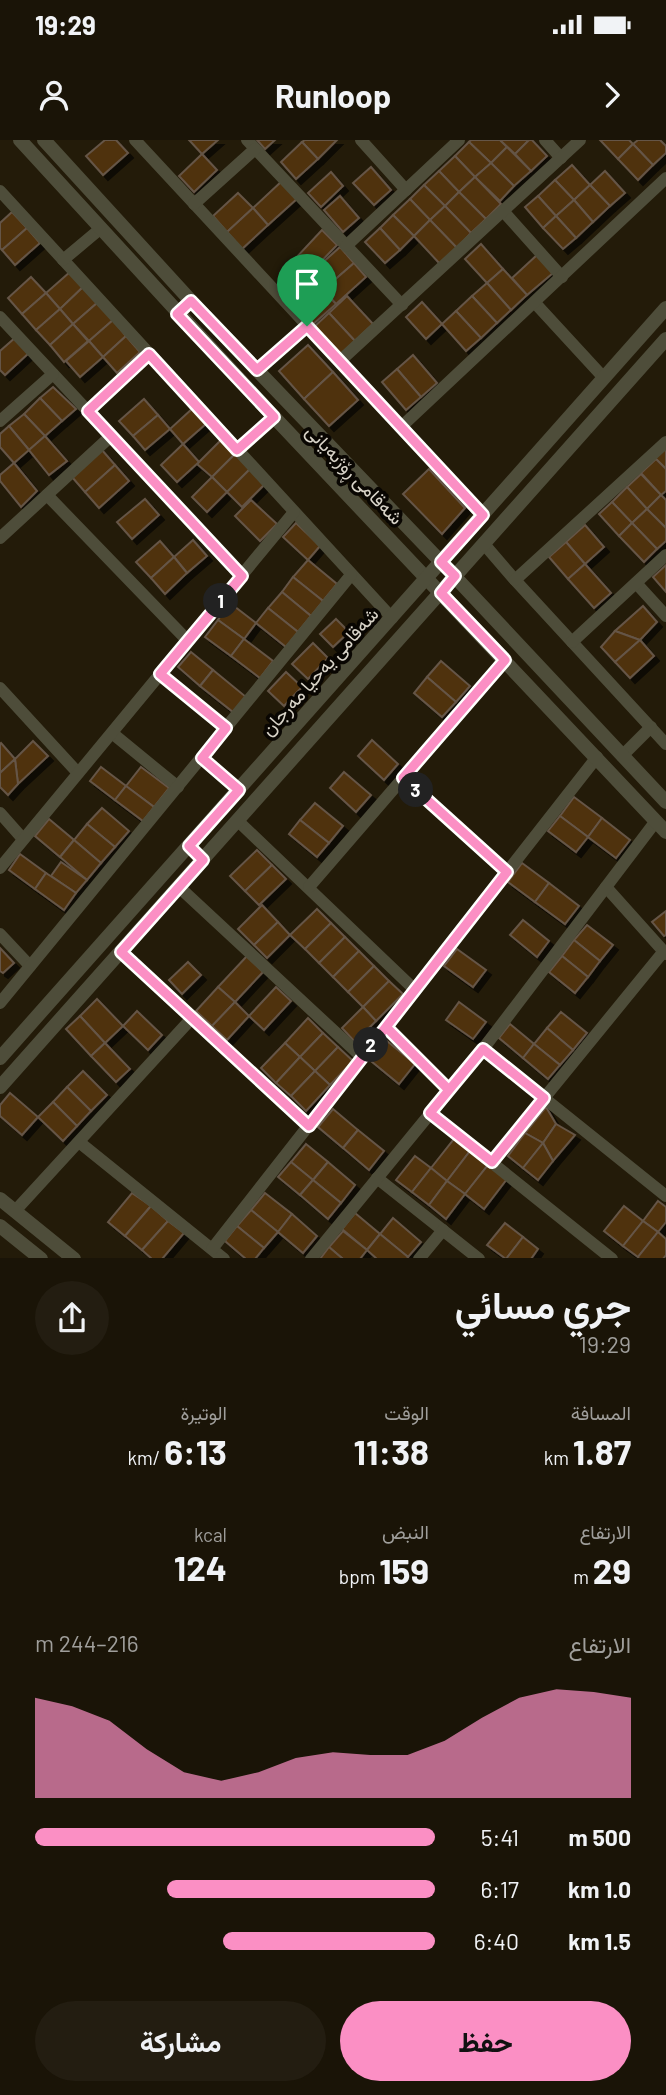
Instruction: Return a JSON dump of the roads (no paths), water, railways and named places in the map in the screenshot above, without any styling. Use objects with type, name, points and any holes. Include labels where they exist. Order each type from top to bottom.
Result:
[{"type":"street","name":"شەقامی ڕۆژبەیانی","points":[[20,140],[177,314],[661,826]]},
{"type":"street","name":"شەقامی ڕۆژبەیانی","points":[[44,140],[191,301],[455,576],[666,802]]},
{"type":"street","points":[[135,140],[483,515]]},
{"type":"street","points":[[361,140],[406,190]]},
{"type":"street","points":[[346,246],[458,140]]},
{"type":"street","points":[[545,140],[561,158]]},
{"type":"street","points":[[340,361],[580,140]]},
{"type":"street","points":[[194,204],[251,144],[402,305]]},
{"type":"street","points":[[401,427],[666,178]]},
{"type":"street","points":[[0,191],[391,618]]},
{"type":"street","points":[[503,211],[562,277]]},
{"type":"street","points":[[63,260],[100,229]]},
{"type":"street","points":[[177,314],[191,301]]},
{"type":"street","points":[[535,303],[604,378]]},
{"type":"street","name":"شەقامی یەحیا مەرجان","points":[[2,1052],[239,790],[666,308]]},
{"type":"street","points":[[0,317],[242,576]]},
{"type":"street","points":[[257,370],[307,326]]},
{"type":"street","points":[[646,331],[664,341]]},
{"type":"street","name":"شەقامی یەحیا مەرجان","points":[[0,1087],[664,341]]},
{"type":"street","points":[[88,411],[149,354]]},
{"type":"street","points":[[0,421],[53,374]]},
{"type":"street","points":[[237,450],[274,417]]},
{"type":"street","points":[[0,538],[111,436]]},
{"type":"street","points":[[515,580],[666,442]]},
{"type":"street","points":[[47,495],[188,641]]},
{"type":"street","points":[[0,868],[294,512]]},
{"type":"street","points":[[484,544],[666,744]]},
{"type":"street","points":[[572,642],[666,555]]},
{"type":"street","points":[[0,1003],[351,575]]},
{"type":"street","points":[[636,583],[666,616]]},
{"type":"street","points":[[309,887],[505,660]]},
{"type":"street","points":[[160,674],[226,728]]},
{"type":"street","points":[[0,688],[78,773]]},
{"type":"street","points":[[622,756],[651,727]]},
{"type":"street","points":[[112,733],[178,787]]},
{"type":"street","points":[[212,1249],[597,757]]},
{"type":"street","points":[[202,758],[239,790]]},
{"type":"street","points":[[403,778],[507,872]]},
{"type":"street","points":[[0,813],[23,839]]},
{"type":"street","points":[[238,821],[415,990]]},
{"type":"street","points":[[311,1258],[483,1049],[606,887],[661,826]]},
{"type":"street","points":[[189,846],[203,860]]},
{"type":"street","points":[[179,887],[362,1057]]},
{"type":"street","points":[[492,1162],[665,953],[606,887]]},
{"type":"street","points":[[0,934],[30,966]]},
{"type":"street","points":[[121,952],[309,1126]]},
{"type":"street","points":[[15,1211],[192,1018]]},
{"type":"street","points":[[386,1027],[449,1090]]},
{"type":"street","points":[[483,1049],[666,1196]]},
{"type":"street","points":[[430,1113],[612,1258]]},
{"type":"street","points":[[79,1142],[224,1258]]},
{"type":"street","points":[[377,1178],[479,1258]]},
{"type":"street","points":[[0,1199],[74,1258]]},
{"type":"street","points":[[0,1226],[41,1258]]},
{"type":"street","points":[[419,1258],[443,1230]]}]
